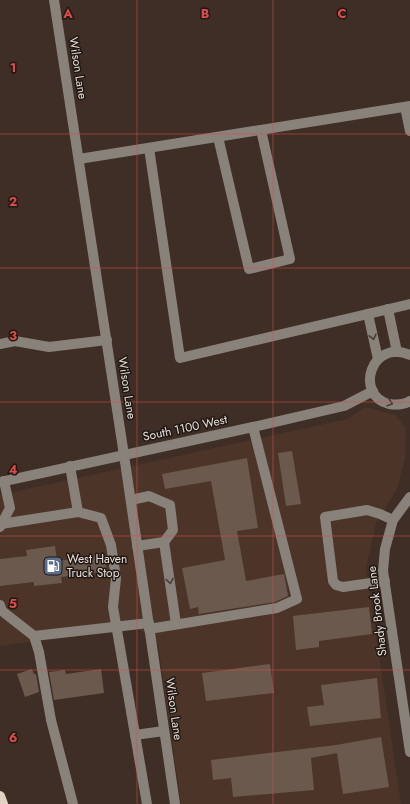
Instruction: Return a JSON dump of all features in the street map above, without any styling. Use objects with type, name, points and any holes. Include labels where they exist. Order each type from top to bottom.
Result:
[{"type":"main road","points":[[0,796],[3,804]]},
{"type":"street","name":"Wilson Lane","points":[[54,0],[107,340],[175,804]]},
{"type":"street","points":[[79,159],[407,106],[410,131]]},
{"type":"street","points":[[218,137],[249,268],[290,259],[261,130]]},
{"type":"street","points":[[149,148],[180,358],[410,304]]},
{"type":"street","points":[[388,309],[397,352]]},
{"type":"street","points":[[368,314],[378,359]]},
{"type":"street","points":[[0,344],[15,341],[49,347],[107,340]]},
{"type":"street","points":[[410,355],[403,352],[385,354],[378,359],[372,368],[370,377],[373,391],[386,403],[396,405],[410,401]]},
{"type":"street","name":"South 1100 West","points":[[2,481],[344,406],[373,391]]},
{"type":"street","points":[[34,636],[176,624],[277,608],[297,599],[253,427]]},
{"type":"street","points":[[70,466],[78,512]]},
{"type":"street","points":[[1,525],[10,508],[2,481]]},
{"type":"street","points":[[131,500],[149,496],[170,505],[173,530],[164,542],[137,546]]},
{"type":"street","name":"Shady Brook Lane","points":[[410,497],[393,520],[385,549],[383,571],[410,752]]},
{"type":"street","points":[[384,581],[343,587],[336,585],[333,581],[325,517],[367,510],[393,520]]},
{"type":"street","points":[[1,525],[78,512],[101,518],[111,545],[116,578],[113,607],[147,804]]},
{"type":"street","points":[[164,542],[176,624]]},
{"type":"street","points":[[0,605],[2,611],[34,636],[39,652],[52,720],[73,804]]},
{"type":"street","points":[[135,735],[164,731]]},
{"type":"shaded area","points":[[365,407],[395,415],[406,428],[405,459],[397,489],[376,523],[366,568],[401,804],[181,804],[158,644],[136,627],[0,646],[0,495],[348,419]]},
{"type":"building","points":[[292,451],[301,504],[286,506],[278,453]]},
{"type":"building","points":[[247,458],[258,528],[237,531],[246,581],[284,574],[288,596],[275,602],[199,614],[198,607],[190,609],[182,568],[225,560],[211,481],[165,489],[162,474]]},
{"type":"building","name":"West Haven Truck Stop","points":[[55,546],[57,561],[104,555],[107,571],[61,577],[62,583],[34,586],[34,582],[0,586],[0,559],[27,556],[26,550]]},
{"type":"building","points":[[369,607],[372,634],[319,641],[319,647],[296,650],[293,616]]},
{"type":"building","points":[[270,664],[274,693],[206,701],[202,673]]},
{"type":"building","points":[[32,669],[34,674],[36,674],[39,692],[25,697],[17,674]]},
{"type":"building","points":[[101,669],[104,693],[54,700],[49,672],[65,670],[66,674]]},
{"type":"building","points":[[377,678],[381,718],[310,726],[307,707],[324,705],[321,685]]},
{"type":"building","points":[[381,737],[389,787],[343,794],[337,753],[311,758],[314,790],[233,797],[231,778],[213,780],[211,760],[336,745]]},
{"type":"place","name":"West Haven Truck Stop","points":[[53,566]]}]
